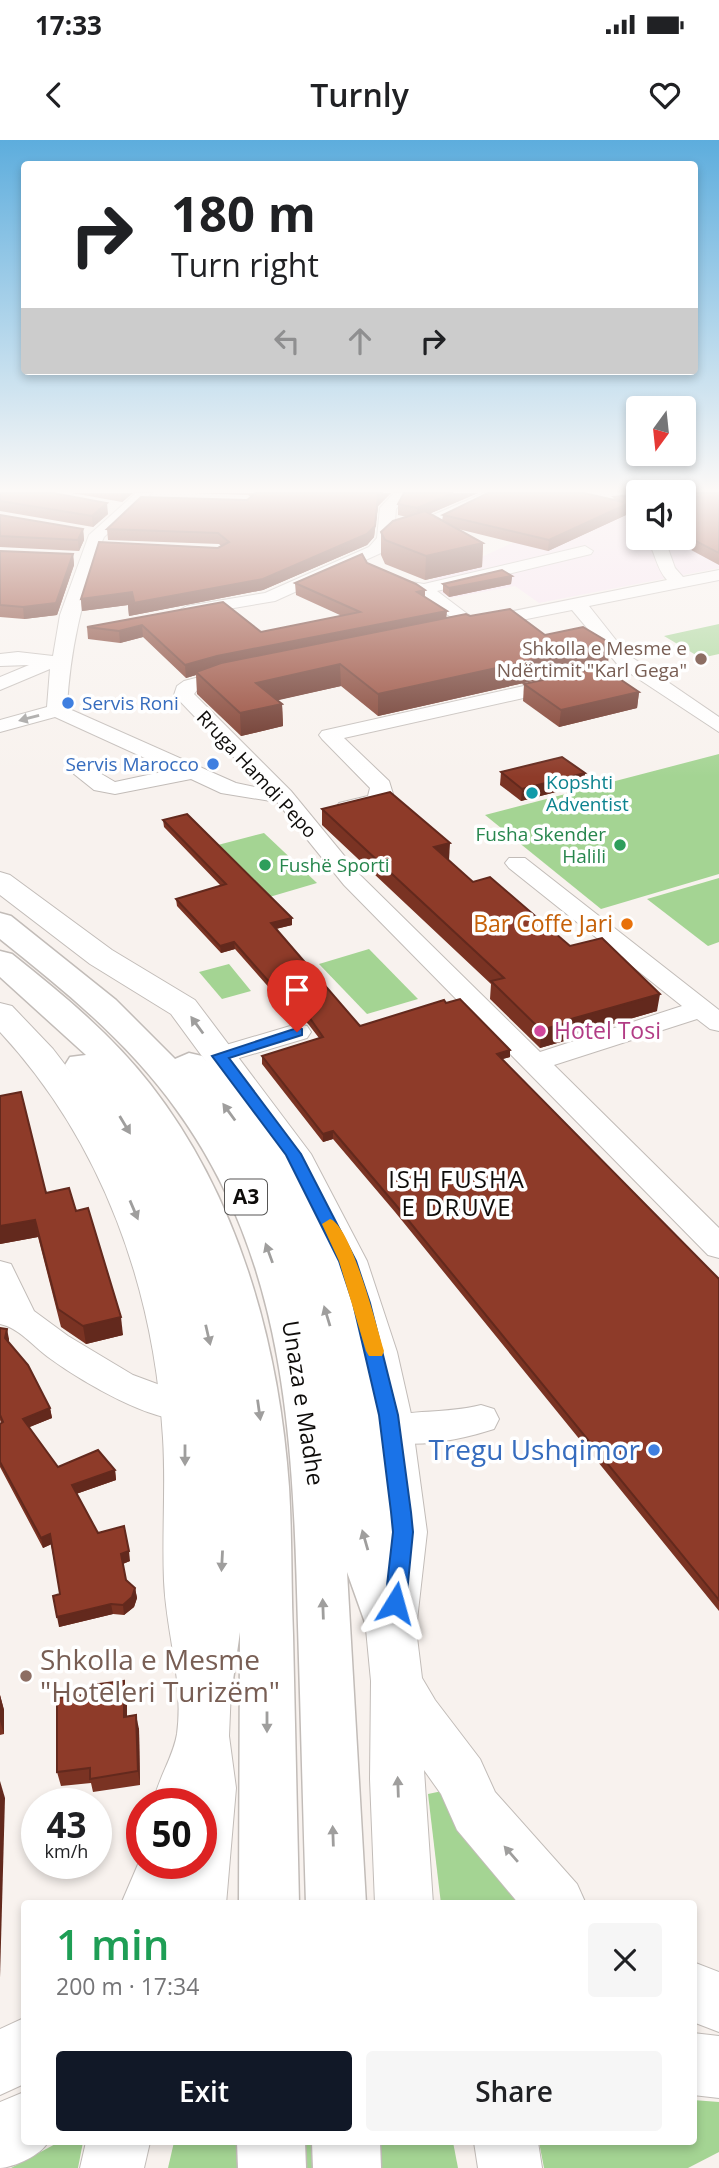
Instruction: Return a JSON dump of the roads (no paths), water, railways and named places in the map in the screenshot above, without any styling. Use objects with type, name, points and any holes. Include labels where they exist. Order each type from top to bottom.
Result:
[{"type":"highway","points":[[0,906],[116,994],[158,1032],[224,1104],[274,1184],[306,1252],[332,1332],[362,1530],[391,1629]]},
{"type":"highway","name":"Unaza e Madhe","points":[[0,923],[107,1010],[161,1065],[207,1128],[248,1201],[284,1295],[305,1382],[314,1438],[336,1900]]},
{"type":"highway","name":"Unaza e Madhe","points":[[0,961],[73,1021],[138,1094],[181,1163],[202,1206],[216,1238],[236,1300],[255,1382],[262,1432],[266,1556],[269,1900]]},
{"type":"highway","points":[[0,982],[59,1037],[114,1107],[164,1200],[194,1281],[214,1362],[225,1462],[220,1600],[204,1713]]},
{"type":"highway","points":[[271,2145],[272,2168]]},
{"type":"highway","points":[[346,2145],[347,2168]]},
{"type":"main road","points":[[0,881],[102,957],[183,1007],[293,1154],[347,1261],[376,1352],[390,1429],[403,1532],[391,1629],[397,1681],[397,1779],[404,1900]]},
{"type":"main road","points":[[0,1013],[37,1051],[70,1094],[124,1186],[154,1267],[171,1326],[182,1408],[189,1594],[204,1713],[209,1786],[204,1861],[198,1900]]},
{"type":"main road","points":[[397,1681],[416,1717],[461,1777],[476,1811],[554,1900]]},
{"type":"main road","points":[[183,1788],[204,1713]]},
{"type":"main road","points":[[152,1900],[160,1879]]},
{"type":"main road","points":[[697,1994],[719,2002]]},
{"type":"main road","points":[[0,2064],[21,2051]]},
{"type":"main road","points":[[697,2064],[719,2067]]},
{"type":"main road","points":[[0,2138],[21,2126]]},
{"type":"main road","points":[[113,2168],[117,2145]]},
{"type":"main road","points":[[506,2145],[510,2168]]},
{"type":"street","points":[[0,684],[53,663],[75,634],[77,588]]},
{"type":"street","points":[[168,615],[269,597],[295,588]]},
{"type":"street","points":[[420,588],[471,625]]},
{"type":"street","points":[[423,589],[429,588]]},
{"type":"street","points":[[446,630],[656,588]]},
{"type":"street","points":[[575,603],[590,617],[620,659],[719,726]]},
{"type":"street","points":[[0,660],[18,658],[53,663]]},
{"type":"street","points":[[53,663],[57,710]]},
{"type":"street","points":[[303,820],[376,801],[382,794],[382,786],[329,735],[632,668]]},
{"type":"street","name":"Rruga Hamdi Pepo","points":[[250,671],[191,685],[184,690],[184,695],[283,796],[352,880],[719,1247]]},
{"type":"street","points":[[0,726],[57,710],[76,721],[243,793],[283,796]]},
{"type":"street","points":[[85,775],[102,785],[115,788],[194,772]]},
{"type":"street","points":[[517,863],[710,1016]]},
{"type":"street","points":[[536,1062],[710,1016]]},
{"type":"street","points":[[219,1056],[297,1032]]},
{"type":"street","points":[[0,1272],[7,1294],[9,1313],[62,1350],[143,1396],[182,1408]]},
{"type":"street","points":[[390,1429],[458,1425],[481,1419]]},
{"type":"place","name":"Shkolla e Mesme e Ndërtimit \"Karl Gega\"","points":[[701,659]]},
{"type":"place","name":"Servis Roni","points":[[68,703]]},
{"type":"place","name":"Servis Marocco","points":[[213,764]]},
{"type":"place","name":"Kopshti Adventist","points":[[532,793]]},
{"type":"place","name":"Fusha Skender Halili","points":[[620,845]]},
{"type":"place","name":"Fushë Sporti","points":[[265,865]]},
{"type":"place","name":"Bar Coffe Jari","points":[[627,924]]},
{"type":"place","name":"Hotel Tosi","points":[[540,1031]]},
{"type":"place","name":"Tregu Ushqimor","points":[[654,1450]]},
{"type":"place","name":"Shkolla e Mesme \"Hoteleri Turizëm\"","points":[[26,1676]]},
{"type":"district","name":"ISH FUSHA E DRUVE","points":[[457,1194]]}]
